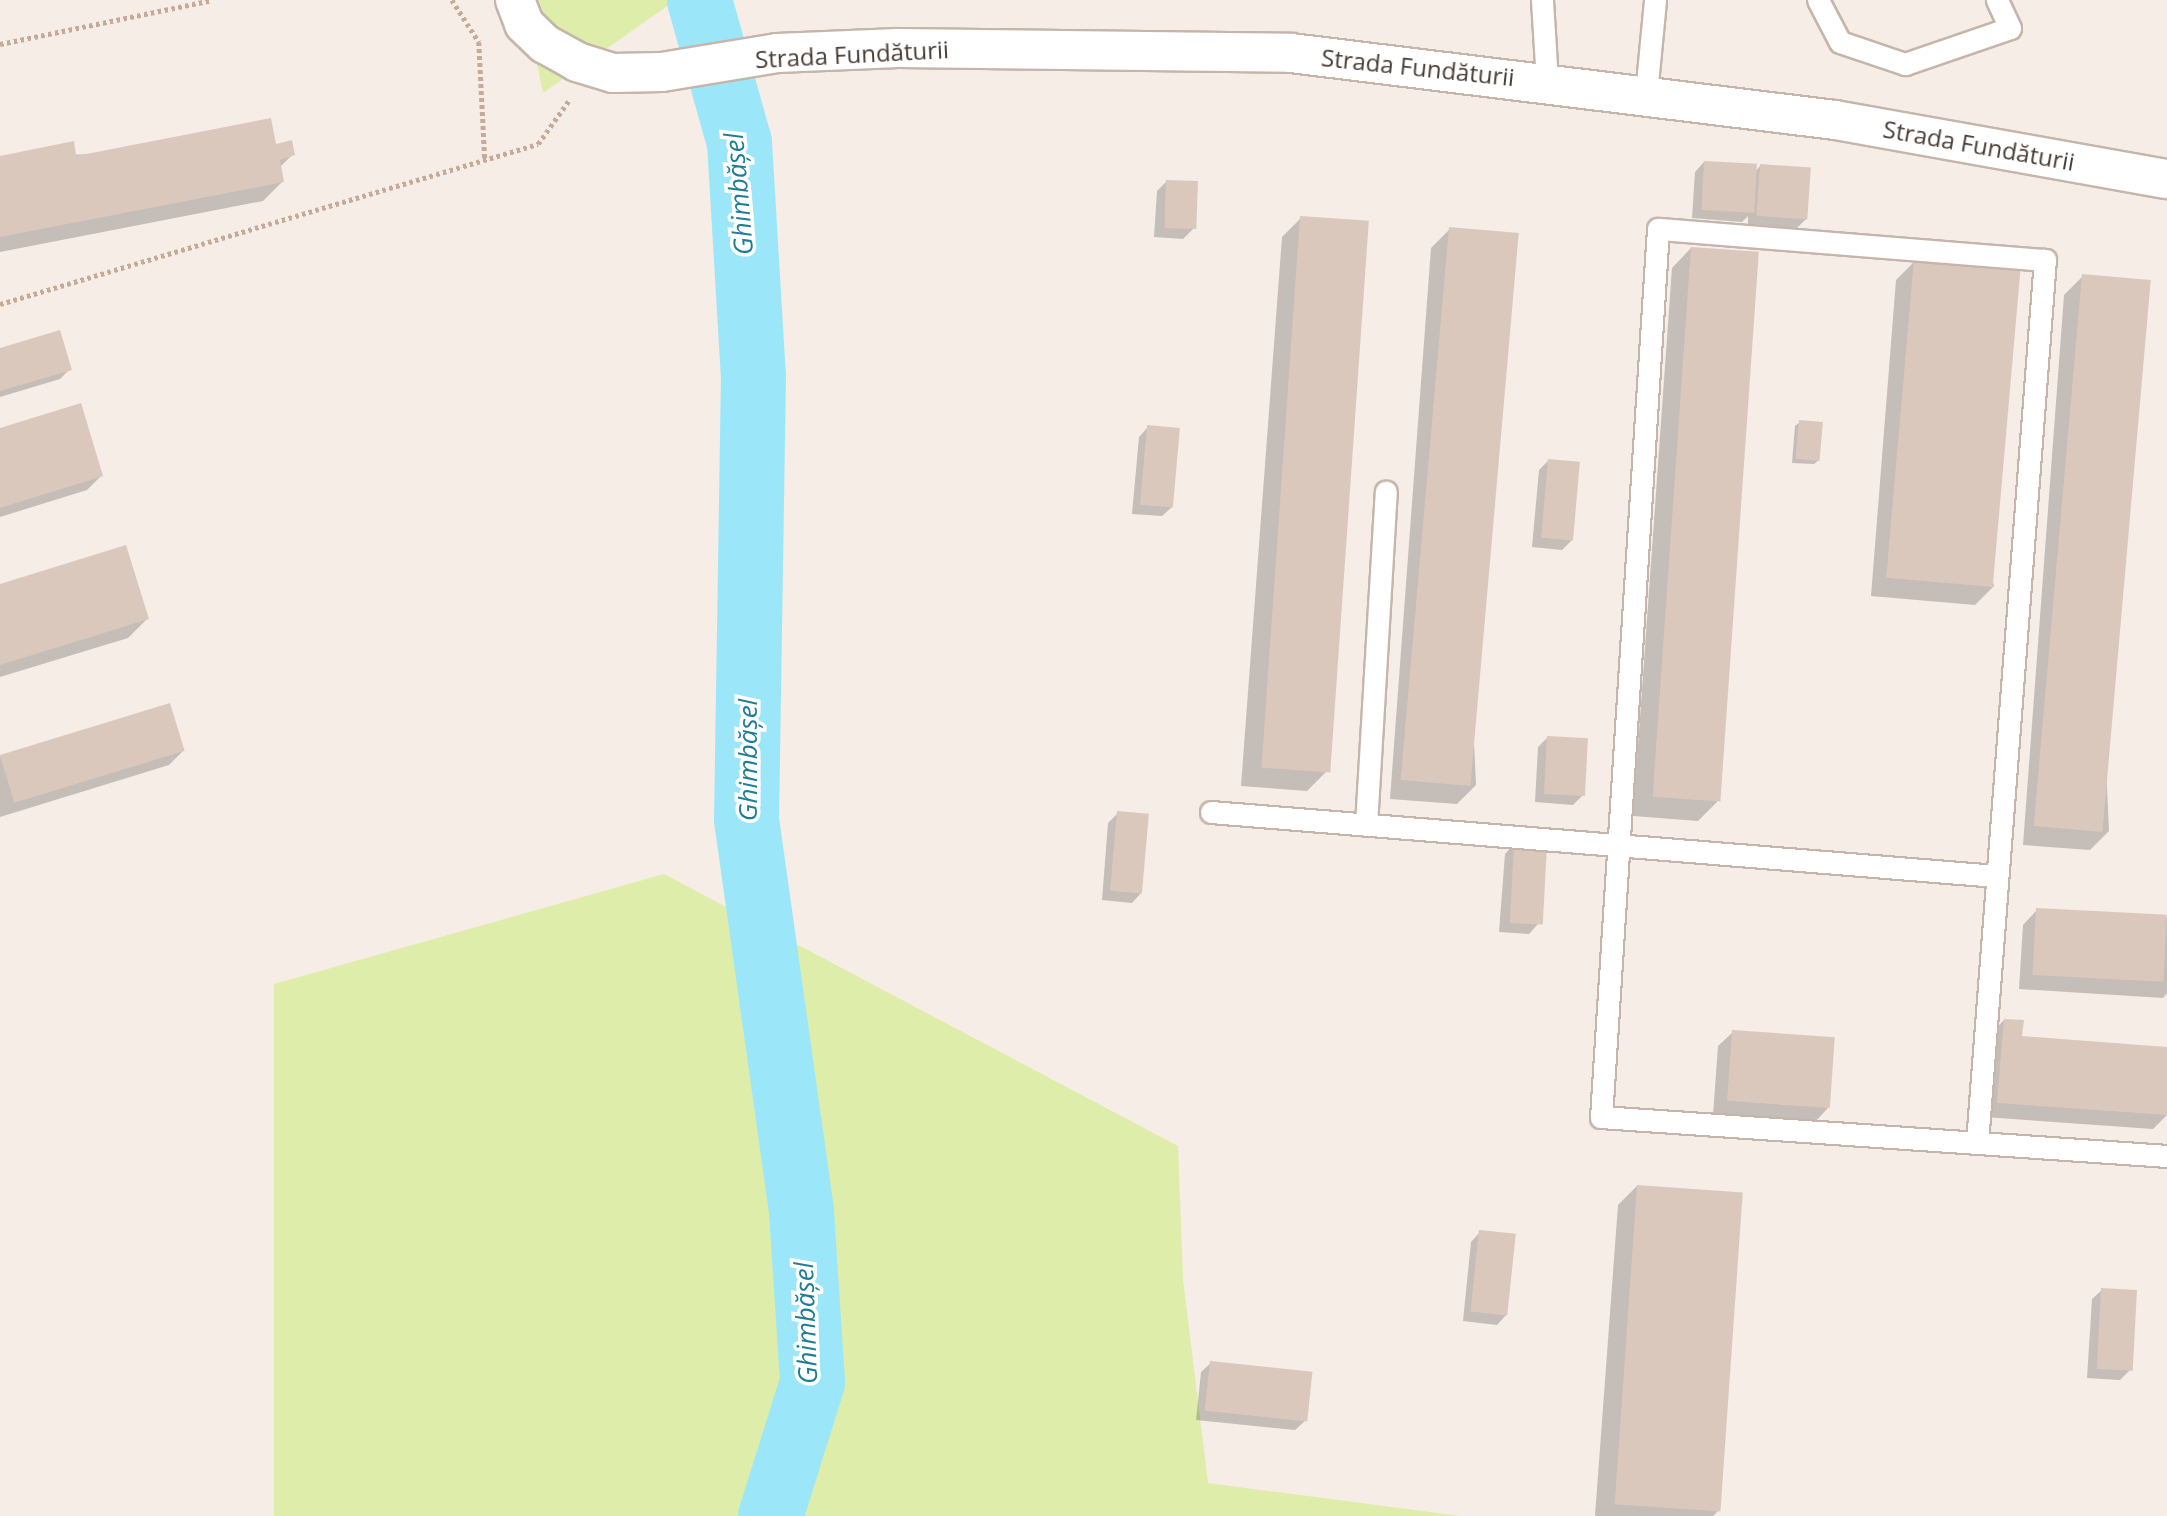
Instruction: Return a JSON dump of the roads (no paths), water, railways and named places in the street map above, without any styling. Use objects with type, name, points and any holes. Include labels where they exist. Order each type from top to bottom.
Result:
[{"type":"street","name":"Strada Fundăturii","points":[[515,0],[524,24],[545,44],[592,67],[613,72],[662,72],[778,53],[898,48],[1291,53],[1547,81],[1835,120],[2167,179]]},
{"type":"lane","points":[[1542,0],[1547,81]]},
{"type":"lane","points":[[1646,94],[1656,0]]},
{"type":"lane","points":[[1818,0],[1840,42],[1905,64],[2010,28],[1997,0]]},
{"type":"lane","points":[[1977,1143],[2045,260],[1658,229],[1601,1117],[1977,1143],[2167,1156]]},
{"type":"lane","points":[[1366,825],[1387,492]]},
{"type":"lane","points":[[1211,812],[1997,876]]},
{"type":"waterway","name":"Ghimbășel","points":[[699,0],[739,142],[753,375],[746,819],[801,1211],[812,1382],[770,1516]]}]
